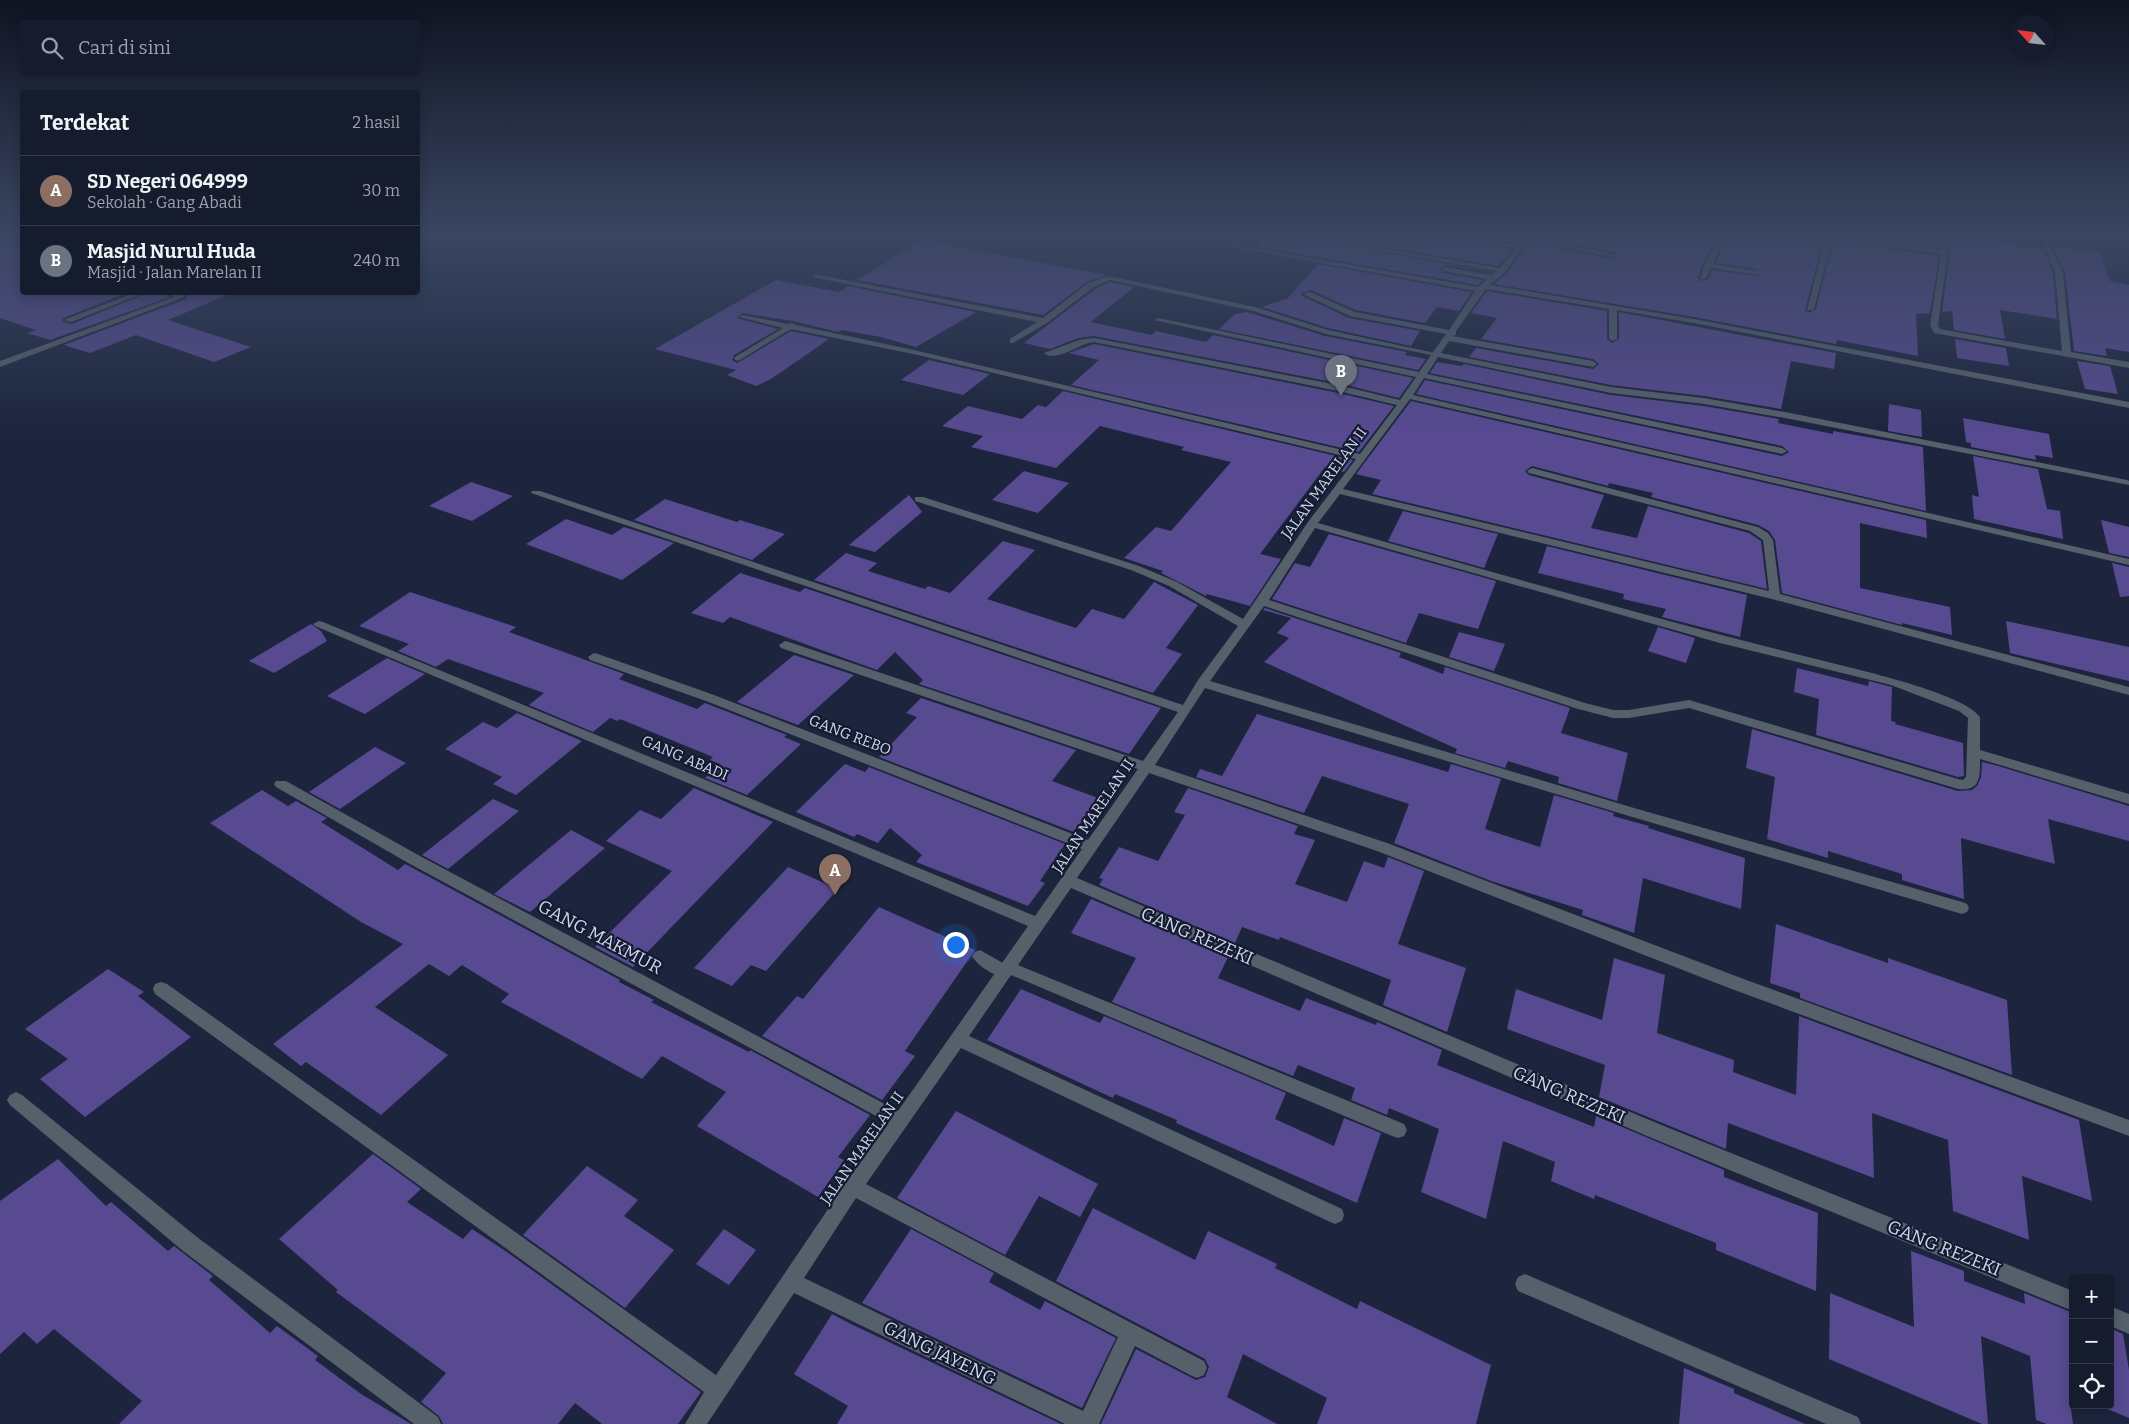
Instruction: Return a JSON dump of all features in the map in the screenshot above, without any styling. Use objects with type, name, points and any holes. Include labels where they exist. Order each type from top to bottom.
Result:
[{"type":"street","points":[[68,320],[118,301]]},
{"type":"street","points":[[0,364],[169,301]]},
{"type":"street","points":[[945,301],[1044,321]]},
{"type":"street","points":[[1013,341],[1070,301]]},
{"type":"street","points":[[1219,301],[1255,309],[1326,332],[1611,390],[1704,401],[1785,415],[2127,483]]},
{"type":"street","points":[[1325,301],[1354,314],[1593,364]]},
{"type":"street","name":"JALAN MARELAN II","points":[[695,1424],[792,1282],[853,1187],[1069,881],[1186,710],[1202,683],[1243,624],[1262,602],[1312,524],[1363,458],[1475,301]]},
{"type":"street","points":[[1580,301],[1613,309],[1694,320],[2129,405]]},
{"type":"street","points":[[1810,309],[1812,301]]},
{"type":"street","points":[[1937,301],[1934,325],[1937,331],[2129,365]]},
{"type":"street","points":[[2062,301],[2067,355]]},
{"type":"street","points":[[1613,309],[1613,339]]},
{"type":"street","points":[[743,317],[792,326],[1363,458]]},
{"type":"street","points":[[1158,320],[1782,451]]},
{"type":"street","points":[[738,359],[792,326]]},
{"type":"street","points":[[1048,353],[1062,352],[1081,340],[1094,340],[1404,400],[1753,474],[2129,562]]},
{"type":"street","points":[[1532,471],[1754,529],[1768,540],[1775,596]]},
{"type":"street","points":[[1338,491],[1775,596],[2129,690]]},
{"type":"street","points":[[536,493],[1186,710]]},
{"type":"street","points":[[920,499],[1135,568],[1173,584],[1243,624]]},
{"type":"street","points":[[1262,602],[1582,706],[1613,714],[1629,714],[1689,704],[1965,785],[1973,779],[1974,717],[1963,708],[1895,682],[1724,640],[1312,524]]},
{"type":"street","name":"GANG ABADI","points":[[318,624],[603,741],[1038,924]]},
{"type":"street","points":[[785,645],[1382,847],[1735,983],[2129,1128]]},
{"type":"street","name":"GANG REBO","points":[[594,657],[710,698],[1092,847]]},
{"type":"street","points":[[1202,683],[1624,810],[1962,908]]},
{"type":"street","points":[[1974,753],[2129,799]]},
{"type":"street","name":"GANG MAKMUR","points":[[281,784],[415,860],[901,1121]]},
{"type":"street","name":"GANG REZEKI","points":[[1069,881],[1653,1130],[2069,1299]]},
{"type":"street","points":[[980,956],[1006,969],[1398,1130]]},
{"type":"street","points":[[161,989],[719,1390]]},
{"type":"street","points":[[957,1038],[1336,1216]]},
{"type":"street","points":[[16,1100],[190,1244],[431,1424]]},
{"type":"street","points":[[853,1187],[1197,1368]]},
{"type":"street","name":"GANG JAYENG","points":[[792,1282],[1088,1424]]},
{"type":"street","points":[[1525,1284],[1851,1424]]},
{"type":"street","points":[[2114,1318],[2129,1324]]},
{"type":"street","points":[[1088,1424],[1130,1334]]},
{"type":"building","points":[[0,301],[106,301],[63,318],[63,322],[72,324],[126,301],[158,301],[50,340],[27,333],[36,330],[0,318]]},
{"type":"building","points":[[179,301],[212,301],[168,320],[251,347],[214,362],[136,335],[90,353],[64,345]]},
{"type":"building","points":[[738,301],[924,301],[976,312],[916,347],[881,337],[842,330],[838,332],[793,321],[742,313],[737,318],[778,329],[734,355],[732,360],[737,363],[791,331],[829,339],[771,379],[756,386],[727,375],[736,370],[655,349]]},
{"type":"building","points":[[971,301],[1061,301],[1043,315]]},
{"type":"building","points":[[1079,301],[1116,301],[1091,322],[1152,335],[1156,331],[1206,342],[1213,335],[1413,378],[1399,398],[1338,383],[1094,336],[1078,338],[1050,349],[1024,343]]},
{"type":"building","points":[[1278,301],[1314,301],[1349,318],[1420,331],[1411,346],[1328,328],[1262,307]]},
{"type":"building","points":[[1337,301],[1466,301],[1459,311],[1437,307],[1425,323],[1356,310]]},
{"type":"building","points":[[1479,301],[1550,301],[1607,311],[1607,339],[1612,343],[1619,339],[1619,312],[1836,353],[1834,369],[1791,361],[1781,409],[1704,396],[1611,385],[1469,357],[1476,348],[1593,369],[1599,364],[1593,359],[1481,339],[1497,318],[1471,313]]},
{"type":"building","points":[[1600,301],[1807,301],[1805,311],[1808,313],[1816,309],[1818,301],[1932,301],[1930,313],[1916,314],[1918,356],[1837,340],[1836,344]]},
{"type":"building","points":[[1943,301],[2055,301],[2057,319],[2000,310],[2005,339],[1954,330],[1952,311],[1942,312]]},
{"type":"building","points":[[2068,301],[2129,301],[2129,352],[2105,348],[2107,356],[2074,351]]},
{"type":"building","points":[[1247,312],[1325,336],[1407,352],[1405,355],[1426,359],[1418,370],[1219,329],[1235,314]]},
{"type":"building","points":[[1955,339],[2006,348],[2009,366],[1957,358]]},
{"type":"building","points":[[1094,344],[1394,406],[1359,452],[1071,385],[1099,360],[1069,353]]},
{"type":"building","points":[[929,360],[990,374],[963,395],[901,380]]},
{"type":"building","points":[[2077,361],[2110,366],[2118,394],[2085,389]]},
{"type":"building","points":[[1437,362],[1462,366],[1464,364],[1611,395],[1704,406],[1779,419],[1778,423],[1833,434],[1833,431],[1923,447],[1926,511],[1416,394],[1425,380],[1782,456],[1789,452],[1782,446],[1430,373]]},
{"type":"building","points":[[1063,391],[1353,460],[1344,472],[1325,467],[1260,554],[1281,559],[1250,606],[1207,594],[1206,596],[1161,573],[1163,571],[1124,558],[1156,527],[1171,531],[1231,462],[1181,450],[1184,447],[1100,426],[1056,468],[971,447],[983,436],[942,426],[968,406],[1022,419],[1038,405],[1046,407]]},
{"type":"building","points":[[1411,401],[1926,520],[1927,538],[1860,523],[1860,588],[1950,607],[1952,635],[1902,623],[1902,625],[1782,593],[1775,540],[1769,531],[1758,525],[1651,497],[1653,493],[1609,483],[1608,486],[1532,466],[1525,471],[1529,475],[1604,495],[1591,528],[1637,538],[1648,506],[1749,533],[1761,541],[1767,589],[1372,494],[1381,480],[1356,474]]},
{"type":"building","points":[[1889,404],[1921,410],[1922,437],[1888,431]]},
{"type":"building","points":[[1963,418],[2049,434],[2053,458],[2035,455],[2036,460],[1971,447],[1971,443],[1966,442]]},
{"type":"building","points":[[1973,456],[2038,469],[2047,509],[2060,511],[2063,539],[1974,519],[1972,495],[1979,497]]},
{"type":"building","points":[[1024,471],[1069,483],[1038,513],[992,500]]},
{"type":"building","points":[[471,482],[513,496],[472,521],[429,506]]},
{"type":"building","points":[[909,495],[922,512],[875,552],[849,545]]},
{"type":"building","points":[[665,499],[737,522],[740,520],[785,534],[752,560],[634,520]]},
{"type":"building","points":[[1403,511],[1498,534],[1484,568],[1388,541]]},
{"type":"building","points":[[566,519],[612,535],[624,527],[674,543],[622,580],[526,544]]},
{"type":"building","points":[[2101,520],[2129,527],[2129,557],[2109,553]]},
{"type":"building","points":[[1329,534],[1496,581],[1478,629],[1419,613],[1406,643],[1272,599],[1295,563],[1310,567]]},
{"type":"building","points":[[1003,541],[1035,550],[987,599],[1076,628],[1092,609],[1124,619],[1154,582],[1198,605],[1166,648],[1182,654],[1153,693],[814,580],[846,553],[877,563],[868,571],[925,589],[928,586],[950,593]]},
{"type":"building","points":[[1547,546],[1747,595],[1740,637],[1662,617],[1666,609],[1623,599],[1624,594],[1538,573]]},
{"type":"building","points":[[2112,563],[2129,567],[2129,596],[2120,597]]},
{"type":"building","points":[[740,573],[800,592],[805,588],[1161,708],[1129,754],[919,684],[923,680],[895,652],[877,670],[730,617],[723,623],[691,613]]},
{"type":"building","points":[[410,592],[516,627],[509,632],[624,674],[619,679],[697,709],[705,703],[787,735],[784,737],[801,744],[747,795],[705,778],[720,764],[710,760],[713,757],[620,719],[618,721],[610,718],[593,732],[529,705],[544,693],[448,659],[436,667],[398,651],[409,644],[359,626]]},
{"type":"building","points":[[1265,608],[1401,653],[1399,657],[1443,674],[1445,667],[1570,708],[1561,733],[1628,753],[1617,801],[1558,783],[1559,777],[1508,761],[1505,768],[1455,753],[1457,749],[1264,662],[1289,638],[1277,633],[1291,618],[1263,610]]},
{"type":"building","points":[[2006,621],[2129,647],[2129,681],[2010,653]]},
{"type":"building","points":[[311,624],[321,631],[327,641],[274,673],[249,661]]},
{"type":"building","points":[[1658,627],[1695,638],[1686,663],[1648,651]]},
{"type":"building","points":[[1459,632],[1505,644],[1494,671],[1449,657]]},
{"type":"building","points":[[794,655],[854,675],[798,725],[737,702]]},
{"type":"building","points":[[387,658],[425,674],[365,714],[327,696]]},
{"type":"building","points":[[1797,668],[1868,686],[1869,681],[1892,687],[1891,721],[1896,722],[1895,724],[1963,743],[1964,776],[1958,777],[1816,735],[1819,699],[1794,692]]},
{"type":"building","points":[[921,698],[1076,750],[1052,781],[1098,798],[1074,832],[879,757],[917,717],[906,713]]},
{"type":"building","points":[[517,713],[582,741],[516,795],[493,784],[502,777],[445,749],[483,722],[497,728]]},
{"type":"building","points":[[1257,714],[1448,772],[1451,764],[1501,779],[1485,829],[1540,847],[1554,795],[1614,813],[1613,816],[1649,826],[1648,828],[1745,858],[1741,909],[1643,878],[1634,933],[1582,915],[1583,910],[1491,881],[1394,843],[1409,804],[1322,776],[1304,813],[1196,777],[1200,769],[1222,776]]},
{"type":"building","points":[[1752,729],[1958,791],[1972,790],[1977,786],[1981,777],[1982,762],[1995,765],[2129,806],[2129,841],[2048,819],[2055,864],[1961,838],[1964,899],[1902,880],[1902,874],[1828,851],[1828,858],[1767,839],[1775,777],[1746,768]]},
{"type":"building","points":[[375,747],[406,763],[340,809],[309,792]]},
{"type":"building","points":[[845,764],[865,772],[869,767],[1065,844],[1040,881],[1045,883],[1028,906],[916,862],[922,855],[890,828],[878,843],[857,834],[854,837],[796,812]]},
{"type":"building","points":[[694,788],[773,822],[633,967],[595,947],[672,871],[606,841],[640,810],[661,819]]},
{"type":"building","points":[[1188,788],[1298,826],[1294,834],[1315,840],[1295,884],[1347,902],[1364,861],[1384,868],[1388,857],[1424,871],[1398,944],[1466,968],[1447,1032],[1383,1005],[1391,980],[1280,937],[1279,940],[1242,927],[1235,943],[1099,885],[1103,879],[1099,878],[1119,847],[1158,861],[1185,815],[1174,812]]},
{"type":"building","points":[[262,790],[288,806],[296,801],[327,818],[321,822],[398,870],[405,864],[409,866],[620,980],[619,982],[654,1000],[651,1002],[749,1052],[750,1050],[870,1115],[838,1157],[844,1160],[818,1197],[697,1126],[726,1092],[662,1056],[642,1079],[501,1002],[509,994],[462,965],[449,976],[429,964],[375,1007],[448,1055],[381,1115],[306,1062],[301,1066],[273,1044],[403,944],[361,922],[210,823]]},
{"type":"building","points":[[493,799],[519,811],[448,869],[422,855]]},
{"type":"building","points":[[571,830],[605,848],[530,912],[494,894]]},
{"type":"building","points":[[788,867],[838,889],[766,971],[751,965],[732,986],[694,968]]},
{"type":"building","points":[[1091,899],[1228,957],[1218,978],[1300,1011],[1306,998],[1376,1025],[1377,1022],[1442,1050],[1437,1065],[1594,1127],[1596,1116],[1724,1170],[1724,1177],[1818,1213],[1816,1291],[1716,1250],[1716,1243],[1595,1195],[1594,1199],[1551,1181],[1555,1162],[1503,1141],[1486,1219],[1421,1192],[1439,1129],[1389,1108],[1387,1115],[1351,1100],[1355,1088],[1298,1065],[1293,1076],[1112,1002],[1136,958],[1071,933]]},
{"type":"building","points":[[879,907],[975,950],[905,1051],[915,1056],[882,1100],[762,1036],[797,996],[803,999]]},
{"type":"building","points":[[1776,924],[1888,963],[1888,958],[2007,1000],[2012,1075],[1800,998],[1800,993],[1770,983]]},
{"type":"building","points":[[1614,958],[1665,975],[1657,1033],[1734,1060],[1733,1072],[1796,1095],[1799,1016],[2079,1120],[2092,1201],[2022,1176],[2029,1240],[1953,1211],[1948,1140],[1872,1113],[1874,1178],[1728,1123],[1726,1149],[1599,1097],[1605,1065],[1507,1029],[1516,989],[1602,1020]]},
{"type":"building","points":[[108,969],[144,992],[138,996],[191,1037],[85,1117],[40,1079],[68,1059],[25,1029]]},
{"type":"building","points":[[1021,989],[1100,1023],[1104,1016],[1286,1093],[1275,1119],[1334,1146],[1344,1118],[1381,1133],[1357,1203],[1176,1123],[1177,1120],[1115,1094],[1113,1098],[987,1040]]},
{"type":"building","points":[[956,1111],[1098,1184],[1080,1217],[1039,1196],[1005,1255],[897,1198]]},
{"type":"building","points":[[373,1154],[421,1189],[407,1202],[463,1239],[472,1229],[507,1252],[701,1392],[678,1424],[602,1424],[575,1403],[558,1424],[443,1424],[439,1416],[421,1402],[446,1373],[336,1292],[338,1290],[279,1239]]},
{"type":"building","points":[[58,1159],[106,1206],[111,1202],[168,1251],[174,1246],[213,1276],[209,1280],[270,1333],[277,1326],[318,1356],[315,1360],[361,1394],[411,1424],[119,1424],[142,1401],[54,1329],[37,1344],[24,1332],[0,1354],[0,1201]]},
{"type":"building","points":[[587,1166],[638,1200],[624,1216],[674,1250],[625,1308],[523,1235]]},
{"type":"building","points":[[1093,1208],[1195,1260],[1208,1231],[1277,1264],[1275,1268],[1357,1309],[1360,1301],[1491,1365],[1476,1424],[1317,1424],[1327,1398],[1243,1354],[1227,1397],[1277,1424],[1101,1424],[1136,1349],[1196,1380],[1205,1377],[1209,1367],[1205,1359],[1056,1281]]},
{"type":"building","points":[[724,1229],[756,1250],[729,1285],[696,1264]]},
{"type":"building","points":[[911,1229],[994,1273],[989,1282],[1040,1310],[1045,1301],[1116,1338],[1082,1408],[862,1303]]},
{"type":"building","points":[[1911,1251],[1964,1271],[1964,1281],[2025,1304],[2024,1293],[2069,1311],[2069,1409],[2071,1409],[2073,1424],[2047,1424],[2036,1420],[2030,1356],[1981,1336],[1988,1424],[1982,1424],[1829,1359],[1830,1293],[1914,1327]]},
{"type":"building","points":[[832,1314],[1061,1424],[837,1424],[848,1406],[794,1374]]},
{"type":"building","points":[[2114,1330],[2123,1334],[2129,1370],[2129,1418],[2108,1409],[2114,1409]]},
{"type":"building","points":[[1684,1368],[1734,1389],[1734,1393],[1805,1424],[1679,1424]]},
{"type":"place","name":"Masjid Nurul Huda","points":[[1341,396]]},
{"type":"place","name":"SD Negeri 064999","points":[[835,895]]}]
